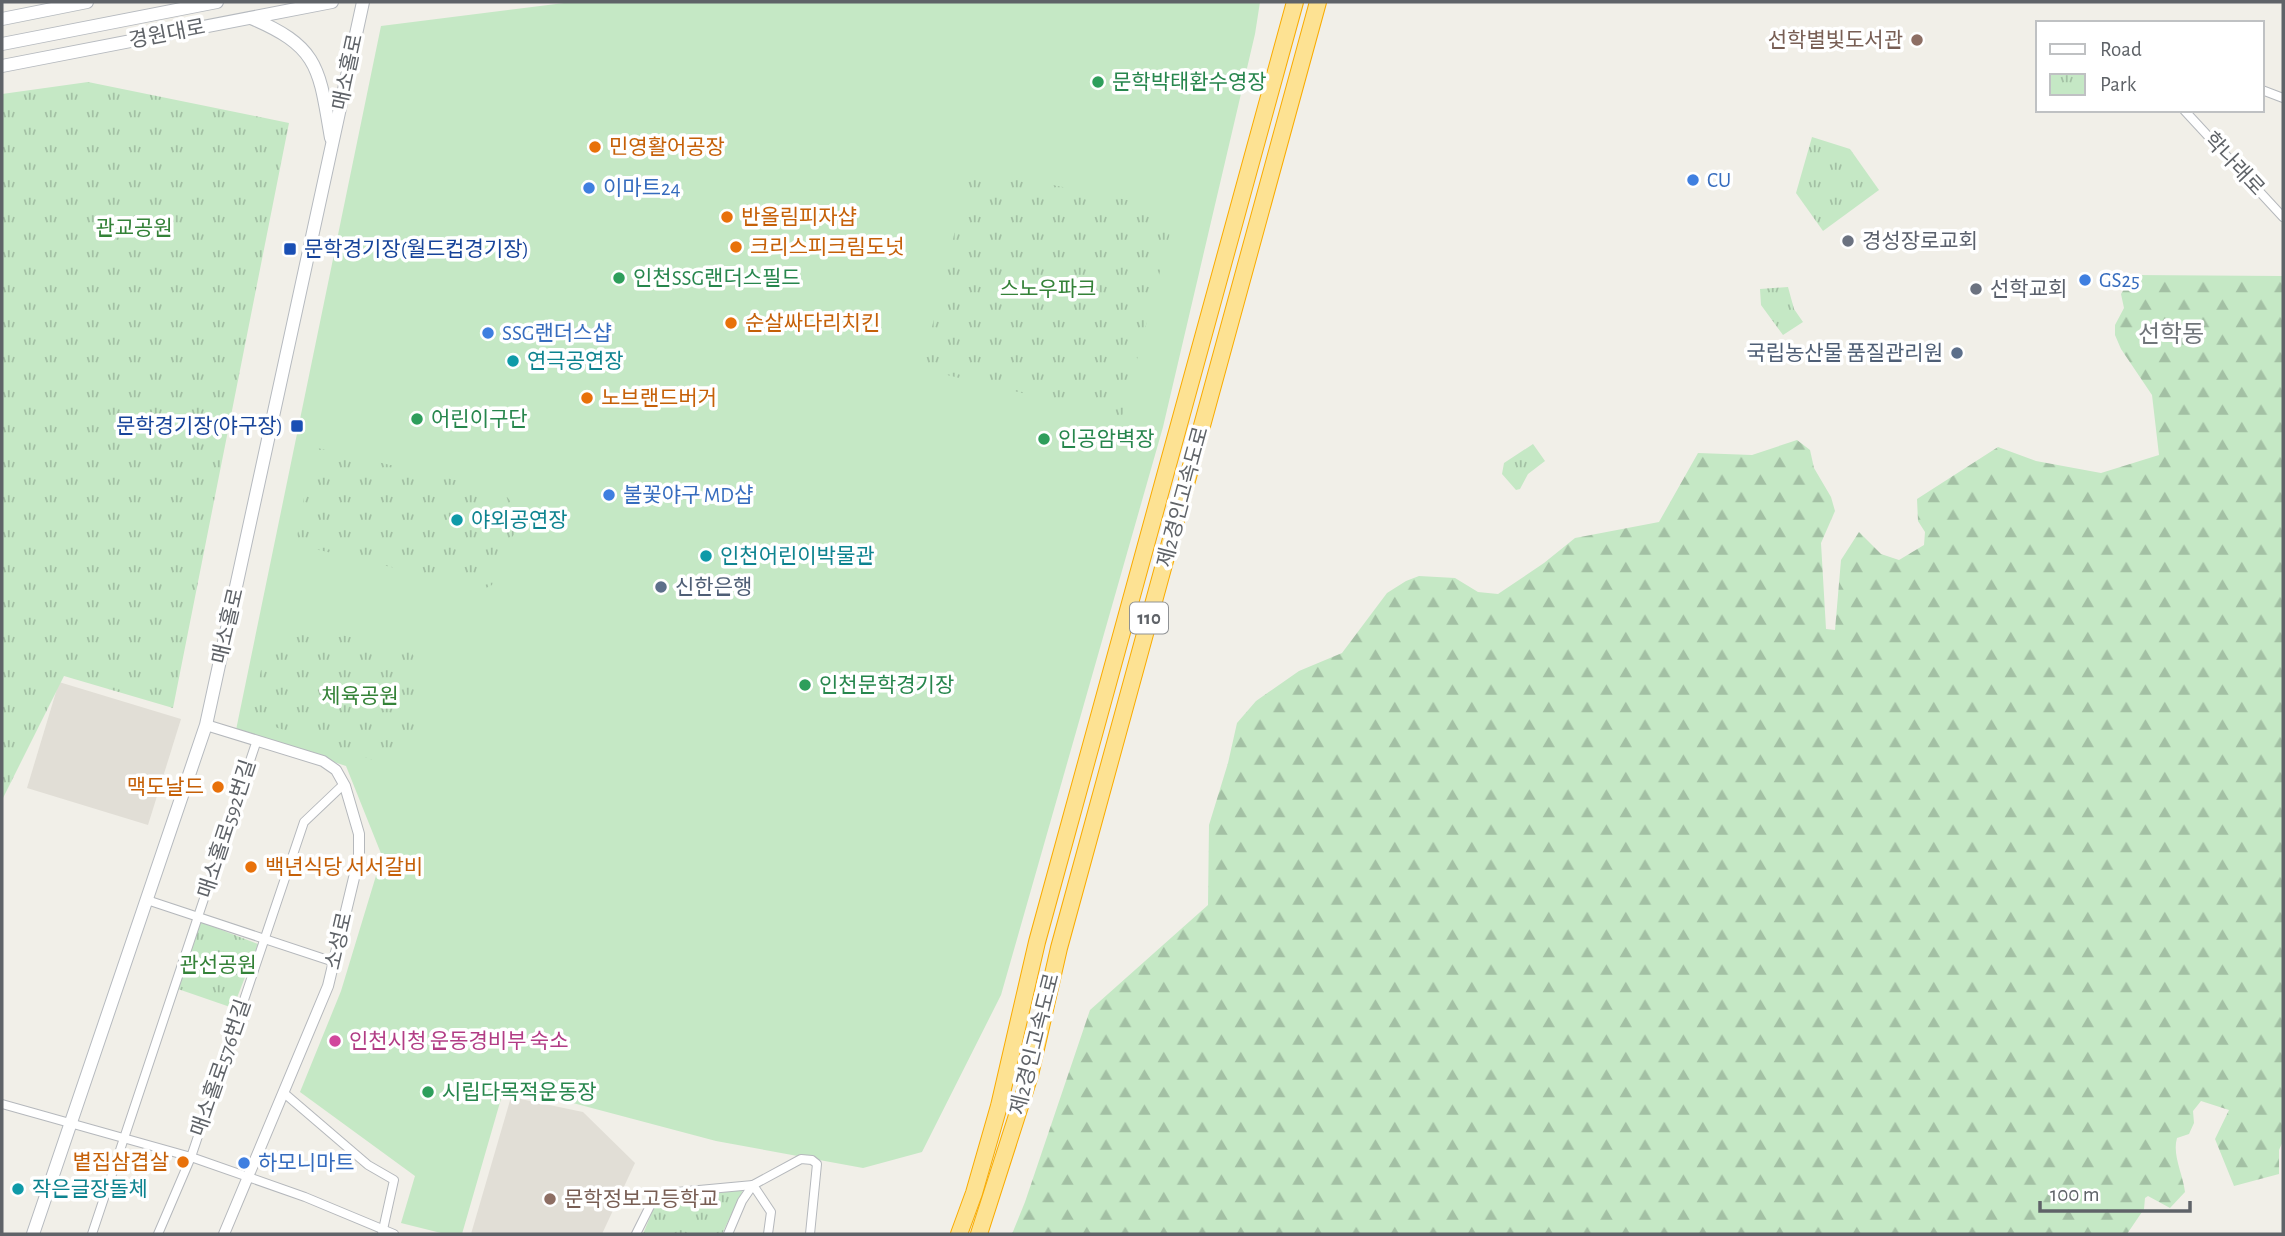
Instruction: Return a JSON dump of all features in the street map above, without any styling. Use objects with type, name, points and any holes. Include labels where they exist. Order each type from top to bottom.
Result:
[{"type":"highway","name":"제2경인고속도로","points":[[959,1234],[999,1106],[1037,942],[1295,2]]},
{"type":"highway","name":"제2경인고속도로","points":[[979,1234],[1030,1075],[1059,948],[1318,2]]},
{"type":"main road","points":[[2,19],[88,2]]},
{"type":"main road","name":"경원대로","points":[[2,44],[217,2]]},
{"type":"main road","name":"경원대로","points":[[2,66],[332,2]]},
{"type":"main road","name":"매소홀로","points":[[33,1234],[206,725],[363,2]]},
{"type":"main road","points":[[250,18],[281,30],[299,44],[312,61],[321,83],[332,145]]},
{"type":"street","points":[[2264,91],[2283,98]]},
{"type":"street","name":"학나래로","points":[[2186,112],[2283,217]]},
{"type":"street","points":[[206,725],[323,761],[336,770],[344,783],[304,822],[264,939]]},
{"type":"street","name":"매소홀로592번길","points":[[198,917],[257,740]]},
{"type":"street","name":"소성로","points":[[224,1234],[328,986],[359,857],[359,834],[344,783]]},
{"type":"street","name":"매소홀로592번길","points":[[147,900],[334,962]]},
{"type":"street","points":[[92,1234],[198,917]]},
{"type":"street","name":"매소홀로576번길","points":[[191,1157],[264,939]]},
{"type":"street","points":[[284,1093],[368,1164],[394,1180],[383,1232]]},
{"type":"street","name":"매소홀로576번길","points":[[2,1104],[249,1176],[383,1232],[394,1234]]},
{"type":"street","points":[[158,1234],[191,1157]]},
{"type":"street","points":[[636,1234],[656,1194],[752,1185],[801,1158],[817,1164],[810,1234]]},
{"type":"street","points":[[729,1234],[742,1201],[752,1185]]},
{"type":"street","points":[[752,1185],[771,1212],[768,1234]]},
{"type":"shaded area","points":[[59,682],[181,719],[148,825],[27,788]]},
{"type":"shaded area","name":"문학정보고등학교","points":[[511,1097],[583,1112],[635,1163],[602,1234],[471,1234]]},
{"type":"green space","name":"인천문학경기장","points":[[572,2],[1260,2],[1255,34],[1163,427],[1001,995],[922,1152],[863,1168],[716,1141],[505,1085],[462,1234],[445,1234],[401,1223],[415,1176],[300,1092],[341,991],[382,856],[346,766],[236,730],[381,26]]},
{"type":"green space","name":"관교공원","points":[[88,82],[289,123],[173,708],[64,676],[2,800],[2,94]]},
{"type":"green space","points":[[1812,137],[1850,149],[1879,190],[1823,231],[1796,193]]},
{"type":"green space","name":"스노우파크","points":[[970,168],[1176,210],[1122,417],[922,369]]},
{"type":"green space","points":[[2133,275],[2283,276],[2283,1141],[2279,1150],[2279,1174],[2234,1186],[2215,1139],[2229,1110],[2201,1101],[2193,1111],[2194,1123],[2189,1134],[2177,1138],[2177,1158],[2185,1192],[2170,1208],[2148,1196],[2145,1198],[2144,1209],[2127,1234],[1012,1234],[1090,1010],[1208,905],[1209,825],[1237,723],[1256,701],[1299,671],[1342,653],[1387,593],[1406,581],[1419,576],[1455,578],[1478,592],[1498,594],[1575,538],[1659,522],[1698,453],[1752,455],[1797,440],[1810,450],[1814,468],[1831,497],[1835,511],[1821,543],[1826,629],[1835,630],[1841,560],[1859,532],[1881,554],[1899,560],[1924,545],[1925,532],[1918,521],[1917,499],[1998,447],[2036,461],[2101,473],[2159,455],[2152,395],[2121,349],[2115,335],[2115,325],[2124,308],[2121,294]]},
{"type":"green space","points":[[1788,287],[1794,309],[1803,322],[1783,335],[1761,305],[1760,289]]},
{"type":"green space","points":[[1533,444],[1545,461],[1528,474],[1520,489],[1516,490],[1502,474],[1504,463]]},
{"type":"green space","points":[[313,447],[502,491],[519,511],[517,531],[506,544],[492,585],[484,589],[302,546],[297,537]]},
{"type":"green space","name":"체육공원","points":[[288,625],[409,648],[420,667],[414,732],[388,765],[251,719],[268,635]]},
{"type":"green space","name":"관선공원","points":[[201,922],[258,944],[233,1008],[178,989]]},
{"type":"green space","points":[[743,1190],[722,1234],[643,1234],[657,1200]]},
{"type":"place","name":"선학별빛도서관","points":[[1917,40]]},
{"type":"place","name":"문학박태환수영장","points":[[1098,82]]},
{"type":"place","name":"민영활어공장","points":[[595,147]]},
{"type":"place","name":"CU","points":[[1693,180]]},
{"type":"place","name":"이마트24","points":[[589,188]]},
{"type":"place","name":"반올림피자샵","points":[[727,217]]},
{"type":"place","name":"경성장로교회","points":[[1848,241]]},
{"type":"place","name":"크리스피크림도넛","points":[[736,247]]},
{"type":"place","name":"문학경기장(월드컵경기장)","points":[[290,249]]},
{"type":"place","name":"인천SSG랜더스필드","points":[[619,278]]},
{"type":"place","name":"GS25","points":[[2085,280]]},
{"type":"place","name":"선학교회","points":[[1976,289]]},
{"type":"place","name":"순살싸다리치킨","points":[[731,323]]},
{"type":"place","name":"SSG랜더스샵","points":[[488,333]]},
{"type":"place","name":"국립농산물 품질관리원","points":[[1957,353]]},
{"type":"place","name":"연극공연장","points":[[513,361]]},
{"type":"place","name":"노브랜드버거","points":[[587,398]]},
{"type":"place","name":"어린이구단","points":[[417,419]]},
{"type":"place","name":"문학경기장(야구장)","points":[[297,426]]},
{"type":"place","name":"인공암벽장","points":[[1044,439]]},
{"type":"place","name":"불꽃야구 MD샵","points":[[609,495]]},
{"type":"place","name":"야외공연장","points":[[457,520]]},
{"type":"place","name":"인천어린이박물관","points":[[706,556]]},
{"type":"place","name":"신한은행","points":[[661,587]]},
{"type":"place","name":"인천문학경기장","points":[[805,685]]},
{"type":"place","name":"맥도날드","points":[[218,787]]},
{"type":"place","name":"백년식당 서서갈비","points":[[251,867]]},
{"type":"place","name":"인천시청 운동경비부 숙소","points":[[335,1041]]},
{"type":"place","name":"시립다목적운동장","points":[[428,1092]]},
{"type":"place","name":"볕집삼겹살","points":[[183,1162]]},
{"type":"place","name":"하모니마트","points":[[244,1163]]},
{"type":"place","name":"작은글장돌체","points":[[18,1189]]},
{"type":"place","name":"문학정보고등학교","points":[[550,1199]]},
{"type":"district","name":"선학동","points":[[2171,335]]}]
